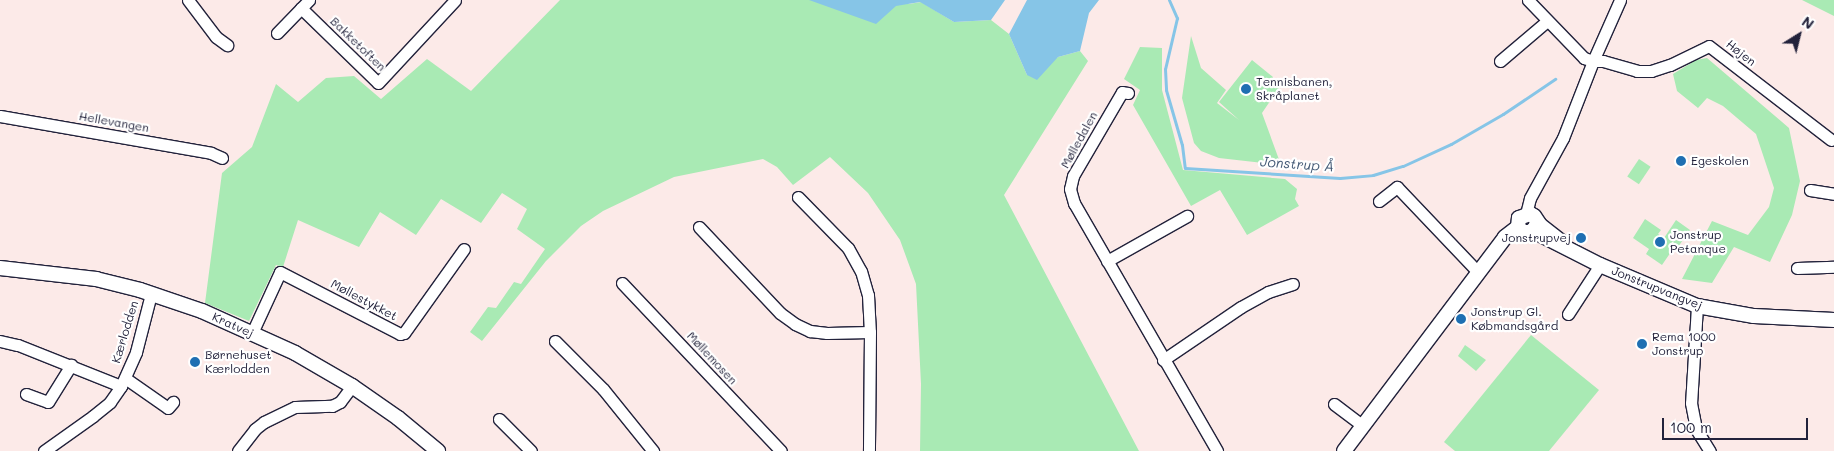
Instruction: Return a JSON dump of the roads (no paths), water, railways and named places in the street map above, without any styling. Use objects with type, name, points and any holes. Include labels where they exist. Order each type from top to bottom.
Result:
[{"type":"street","points":[[188,0],[216,37],[227,45]]},
{"type":"street","name":"Bakketoften","points":[[277,33],[305,4],[378,83],[455,0]]},
{"type":"street","points":[[1528,0],[1584,58],[1593,61]]},
{"type":"street","points":[[1344,451],[1505,237],[1529,223],[1541,182],[1563,138],[1593,61],[1620,0]]},
{"type":"street","points":[[1500,61],[1547,20]]},
{"type":"street","name":"Højen","points":[[1593,61],[1604,61],[1637,71],[1651,71],[1670,65],[1709,46],[1831,140]]},
{"type":"street","name":"Mølledalen","points":[[1128,93],[1122,92],[1074,176],[1070,189],[1074,203],[1217,451]]},
{"type":"street","name":"Hellevangen","points":[[0,116],[212,153],[222,158]]},
{"type":"street","points":[[1379,202],[1397,187],[1478,272]]},
{"type":"street","points":[[1810,190],[1834,194]]},
{"type":"street","points":[[798,197],[848,248],[861,271],[868,295],[870,332],[869,451]]},
{"type":"street","points":[[1107,261],[1187,216]]},
{"type":"street","name":"Jonstrupvangvej","points":[[1529,223],[1571,251],[1697,306],[1754,316],[1834,320]]},
{"type":"street","points":[[699,227],[780,313],[795,324],[810,331],[827,333],[870,332]]},
{"type":"street","name":"Møllestykket","points":[[252,333],[280,272],[400,334],[404,333],[464,249]]},
{"type":"street","name":"Jonstrupvangvej","points":[[1568,314],[1600,265]]},
{"type":"street","points":[[1797,268],[1834,267]]},
{"type":"street","name":"Kratvej","points":[[0,268],[90,278],[151,294],[202,311],[295,353],[352,386],[398,418],[438,451]]},
{"type":"street","name":"Møllemosen","points":[[622,283],[782,451]]},
{"type":"street","points":[[1164,360],[1241,307],[1268,292],[1293,284]]},
{"type":"street","name":"Kærlodden","points":[[44,451],[110,402],[123,382],[136,352],[151,294]]},
{"type":"street","points":[[1697,306],[1691,403],[1696,429],[1710,451]]},
{"type":"street","name":"Kærlodden","points":[[0,341],[18,344],[71,365],[123,382],[168,408],[173,402]]},
{"type":"street","points":[[554,342],[603,390],[653,451]]},
{"type":"street","points":[[26,394],[48,402],[71,365]]},
{"type":"street","points":[[238,451],[255,429],[264,422],[295,407],[332,406],[340,402],[352,386]]},
{"type":"street","points":[[1334,404],[1362,425]]},
{"type":"street","points":[[499,419],[531,451]]},
{"type":"water","points":[[809,0],[1005,0],[991,20],[954,22],[920,2],[896,6],[876,24]]},
{"type":"water","points":[[1027,0],[1099,0],[1089,13],[1080,51],[1058,57],[1037,80],[1027,75],[1009,34]]},
{"type":"waterway","name":"Jonstrup Å","points":[[1169,0],[1177,18],[1165,69],[1166,90],[1182,145],[1185,168],[1340,178],[1373,175],[1403,166],[1451,144],[1503,114],[1555,79]]},
{"type":"place","name":"Tennisbanen, Skråplanet","points":[[1246,89]]},
{"type":"place","name":"Egeskolen","points":[[1681,161]]},
{"type":"place","name":"Jonstrupvej","points":[[1581,238]]},
{"type":"place","name":"Jonstrup Petanque","points":[[1660,242]]},
{"type":"place","name":"Jonstrup Gl. Købmandsgård","points":[[1461,319]]},
{"type":"place","name":"Rema 1000 Jonstrup","points":[[1642,344]]},
{"type":"place","name":"Børnehuset Kærlodden","points":[[195,362]]}]
